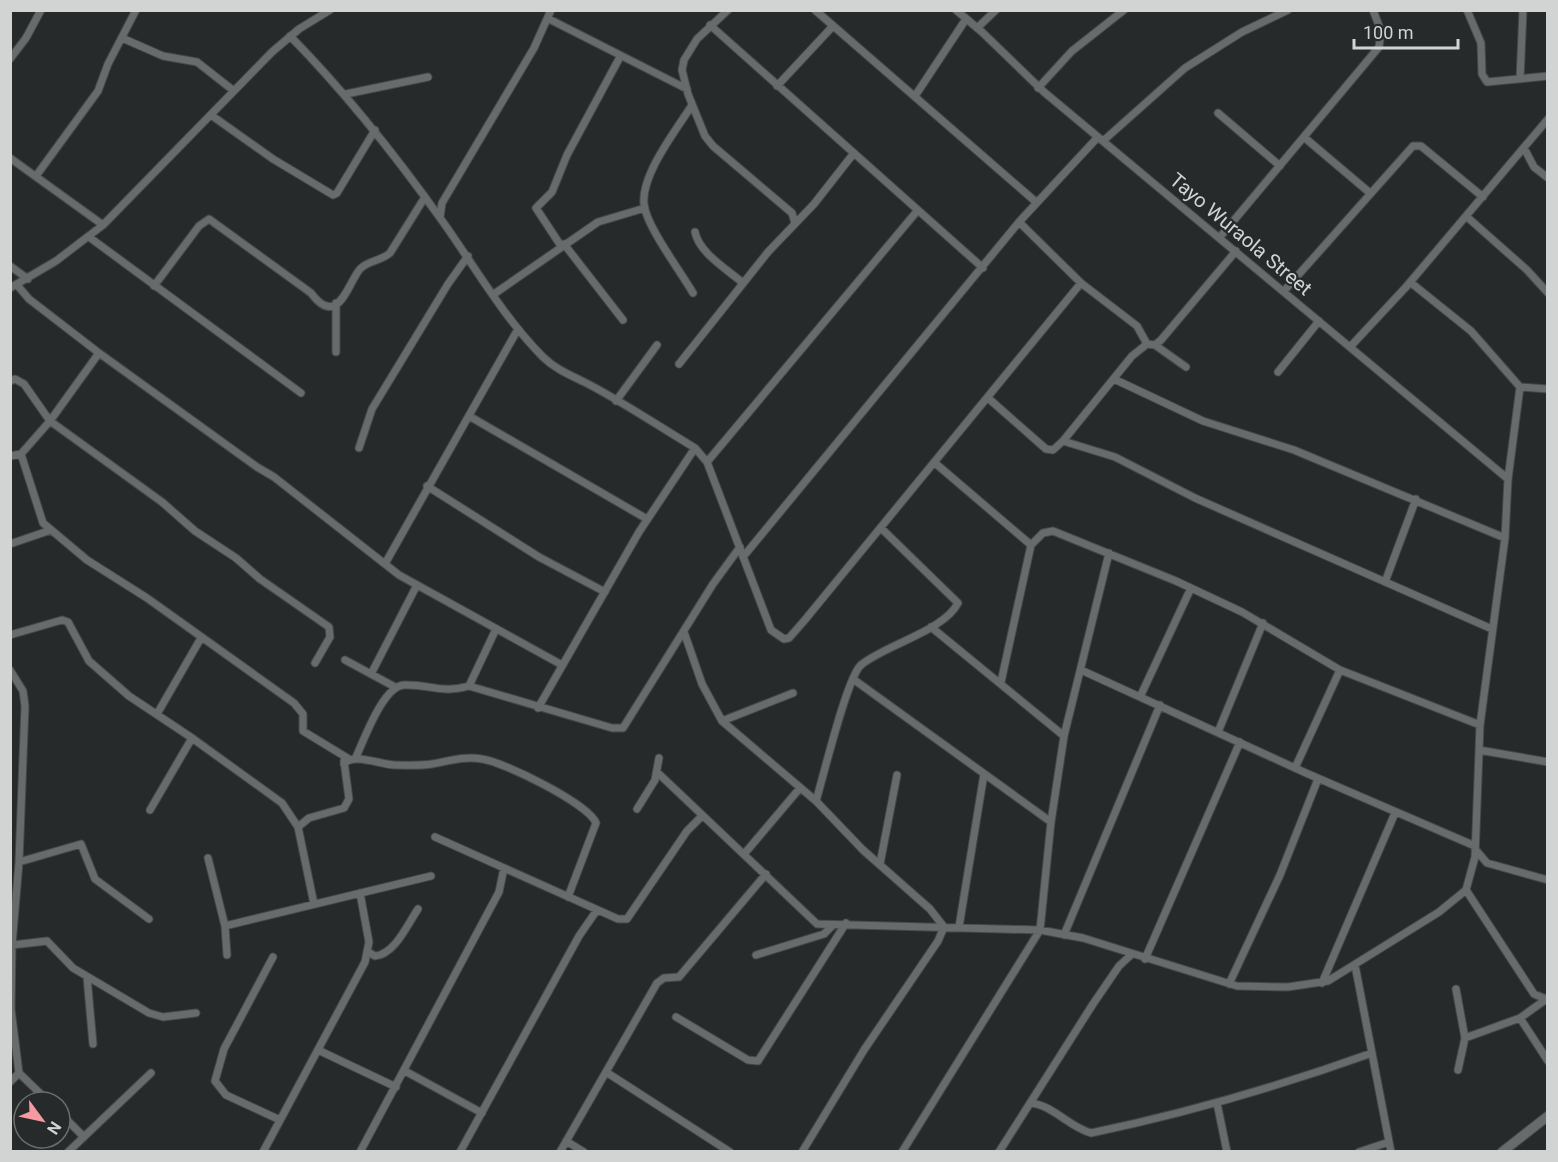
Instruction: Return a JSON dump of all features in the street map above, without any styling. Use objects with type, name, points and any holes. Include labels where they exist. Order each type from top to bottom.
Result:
[{"type":"main road","points":[[1502,1152],[1548,1116]]},
{"type":"street","points":[[10,59],[26,38],[41,10]]},
{"type":"street","points":[[36,176],[98,91],[108,64],[136,10]]},
{"type":"street","points":[[330,10],[290,36],[103,225],[89,237],[14,287],[99,353],[274,477],[386,562],[399,575],[562,665]]},
{"type":"street","points":[[440,217],[442,203],[549,18],[551,10]]},
{"type":"street","points":[[728,10],[710,25],[690,48],[684,60],[682,70],[692,105],[705,136],[713,146],[792,213],[804,215]]},
{"type":"street","points":[[815,10],[1036,202]]},
{"type":"street","name":"Tayo Wuraola Street","points":[[956,10],[1038,88],[1220,237],[1508,479]]},
{"type":"street","points":[[977,28],[996,10]]},
{"type":"street","points":[[1038,88],[1072,51],[1124,10]]},
{"type":"street","points":[[743,557],[1036,202],[1100,139],[1185,68],[1242,32],[1288,10]]},
{"type":"street","points":[[1220,237],[1379,47],[1381,31],[1373,10]]},
{"type":"street","points":[[1467,10],[1481,44],[1484,79],[1487,82],[1548,76]]},
{"type":"street","points":[[1520,79],[1523,10]]},
{"type":"street","points":[[549,18],[620,57],[687,89]]},
{"type":"street","points":[[915,96],[966,19]]},
{"type":"street","points":[[710,25],[983,268]]},
{"type":"street","points":[[777,86],[833,26]]},
{"type":"street","points":[[290,36],[346,94],[375,130],[426,197],[518,329],[544,358],[562,372],[695,448],[707,462],[771,630],[784,639],[789,638],[1081,284]]},
{"type":"street","points":[[122,38],[163,56],[197,62],[234,91]]},
{"type":"street","points":[[620,57],[576,137],[552,192],[536,208],[562,245],[623,320]]},
{"type":"street","points":[[346,94],[428,77]]},
{"type":"street","points":[[692,105],[648,181],[645,208],[662,243],[693,293]]},
{"type":"street","points":[[1218,113],[1280,166]]},
{"type":"street","points":[[211,116],[282,165],[333,195],[337,193],[375,130]]},
{"type":"street","points":[[1350,347],[1410,282],[1548,120]]},
{"type":"street","points":[[1305,138],[1371,193]]},
{"type":"street","points":[[1284,291],[1413,146],[1418,145],[1483,197]]},
{"type":"street","points":[[1524,148],[1534,166],[1548,178]]},
{"type":"street","points":[[679,364],[743,283],[804,215],[854,153]]},
{"type":"street","points":[[10,158],[103,225]]},
{"type":"street","points":[[154,286],[199,226],[209,219],[296,281],[317,301],[324,304],[336,303],[343,300],[351,289],[360,269],[390,253],[426,197]]},
{"type":"street","points":[[431,204],[442,203]]},
{"type":"street","points":[[494,294],[598,222],[645,208]]},
{"type":"street","points":[[707,462],[918,210]]},
{"type":"street","points":[[792,213],[795,223]]},
{"type":"street","points":[[1466,216],[1527,270],[1548,293]]},
{"type":"street","points":[[1018,222],[1081,284],[1137,326],[1147,344]]},
{"type":"street","points":[[695,232],[696,239],[707,252],[743,283]]},
{"type":"street","points":[[89,237],[301,393]]},
{"type":"street","points":[[1155,345],[1236,251]]},
{"type":"street","points":[[359,448],[372,409],[448,284],[468,256]]},
{"type":"street","points":[[10,266],[28,279]]},
{"type":"street","points":[[1410,282],[1471,331],[1520,387],[1548,389]]},
{"type":"street","points":[[336,303],[336,352]]},
{"type":"street","points":[[1278,372],[1319,321]]},
{"type":"street","points":[[386,562],[518,329]]},
{"type":"street","points":[[1147,344],[1155,345],[1186,367]]},
{"type":"street","points":[[988,398],[1046,449],[1053,450],[1147,344]]},
{"type":"street","points":[[616,401],[657,345]]},
{"type":"street","points":[[10,456],[21,454],[50,421],[99,353]]},
{"type":"street","points":[[10,381],[15,379],[24,384],[50,421],[162,502],[195,531],[236,558],[260,579],[329,627],[330,637],[315,663]]},
{"type":"street","points":[[1114,380],[1203,421],[1294,450],[1506,538]]},
{"type":"street","points":[[658,773],[701,817],[721,830],[817,924],[1040,930],[1119,950],[1229,984],[1288,987],[1322,982],[1355,965],[1439,912],[1466,890],[1472,871],[1475,847],[1480,725],[1506,538],[1508,479],[1520,387]]},
{"type":"street","points":[[469,416],[647,519]]},
{"type":"street","points":[[1063,441],[1115,458],[1195,498],[1492,629]]},
{"type":"street","points":[[538,708],[647,519],[695,448]]},
{"type":"street","points":[[21,454],[41,517],[51,530],[87,560],[294,703],[303,714],[303,731],[348,759],[382,765],[421,765],[460,758],[483,759],[515,771],[590,813],[595,820],[595,829],[568,897]]},
{"type":"street","points":[[935,463],[1031,545]]},
{"type":"street","points":[[427,486],[539,557],[605,592]]},
{"type":"street","points":[[1385,582],[1416,499]]},
{"type":"street","points":[[816,801],[839,718],[860,666],[932,627],[956,608],[957,600],[881,528]]},
{"type":"street","points":[[10,544],[51,530]]},
{"type":"street","points":[[1001,682],[1031,545],[1043,533],[1053,531],[1191,588],[1263,623],[1340,670],[1480,725]]},
{"type":"street","points":[[298,827],[309,818],[344,808],[347,804],[349,799],[348,759],[389,692],[395,687],[402,685],[451,691],[470,686],[538,708],[612,728],[623,728],[713,584],[740,547]]},
{"type":"street","points":[[902,1152],[1040,930],[1051,822],[1064,736],[1108,553]]},
{"type":"street","points":[[371,674],[417,585]]},
{"type":"street","points":[[1140,697],[1191,588]]},
{"type":"street","points":[[10,635],[62,620],[68,622],[89,661],[129,696],[282,803],[298,827],[314,904]]},
{"type":"street","points":[[1218,732],[1263,623]]},
{"type":"street","points":[[932,627],[1001,682],[1028,709],[1064,736]]},
{"type":"street","points":[[470,686],[496,629]]},
{"type":"street","points":[[684,633],[702,684],[722,721],[816,801],[863,850],[930,909],[944,927]]},
{"type":"street","points":[[157,714],[201,638]]},
{"type":"street","points":[[345,660],[395,687]]},
{"type":"street","points":[[10,670],[23,691],[25,706],[19,862],[12,922],[11,1028],[19,1073],[37,1090]]},
{"type":"street","points":[[1081,670],[1294,768],[1475,847],[1487,862],[1548,880]]},
{"type":"street","points":[[1294,768],[1340,670]]},
{"type":"street","points":[[854,679],[1051,822]]},
{"type":"street","points":[[722,721],[793,693]]},
{"type":"street","points":[[1064,935],[1160,705]]},
{"type":"street","points":[[150,810],[192,738]]},
{"type":"street","points":[[1145,959],[1240,742]]},
{"type":"street","points":[[1479,750],[1548,762]]},
{"type":"street","points":[[637,809],[658,773],[658,758]]},
{"type":"street","points":[[959,927],[984,774]]},
{"type":"street","points":[[880,864],[897,775]]},
{"type":"street","points":[[1229,984],[1280,875],[1318,778]]},
{"type":"street","points":[[745,853],[800,788]]},
{"type":"street","points":[[1322,982],[1395,813]]},
{"type":"street","points":[[435,837],[618,919],[627,919],[687,831],[701,817]]},
{"type":"street","points":[[19,862],[81,844],[95,879],[148,919]]},
{"type":"street","points":[[208,858],[225,926],[227,955]]},
{"type":"street","points":[[1472,871],[1487,862]]},
{"type":"street","points":[[360,1152],[499,892],[504,868]]},
{"type":"street","points":[[560,1152],[657,982],[664,978],[679,977],[766,873]]},
{"type":"street","points":[[225,926],[430,876]]},
{"type":"street","points":[[1466,890],[1534,994],[1547,999]]},
{"type":"street","points":[[263,1152],[368,952],[360,893]]},
{"type":"street","points":[[368,952],[375,956],[384,954],[394,945],[418,909]]},
{"type":"street","points":[[460,1152],[579,936],[597,910]]},
{"type":"street","points":[[675,1017],[748,1060],[758,1061],[846,923]]},
{"type":"street","points":[[756,955],[824,934],[833,925]]},
{"type":"street","points":[[802,1152],[864,1050],[938,941],[944,927]]},
{"type":"street","points":[[12,945],[47,941],[66,962],[87,977],[157,1017],[196,1012]]},
{"type":"street","points":[[1119,950],[1119,966]]},
{"type":"street","points":[[999,1152],[1119,966],[1132,954]]},
{"type":"street","points":[[273,957],[224,1049],[215,1081],[226,1095],[280,1120]]},
{"type":"street","points":[[1355,965],[1390,1152]]},
{"type":"street","points":[[87,977],[93,1044]]},
{"type":"street","points":[[1456,989],[1464,1038],[1458,1070]]},
{"type":"street","points":[[1531,1008],[1534,994]]},
{"type":"street","points":[[1464,1038],[1520,1018],[1531,1008],[1547,999]]},
{"type":"street","points":[[1520,1018],[1548,1061]]},
{"type":"street","points":[[318,1050],[396,1087]]},
{"type":"street","points":[[1030,1102],[1040,1104],[1082,1131],[1091,1133],[1217,1103],[1306,1077],[1372,1053]]},
{"type":"street","points":[[405,1071],[482,1113]]},
{"type":"street","points":[[606,1072],[730,1152]]},
{"type":"street","points":[[10,1082],[19,1073]]},
{"type":"street","points":[[68,1152],[151,1073]]},
{"type":"street","points":[[1037,1092],[1040,1104]]},
{"type":"street","points":[[1217,1103],[1227,1152]]},
{"type":"street","points":[[72,1125],[84,1137]]},
{"type":"street","points":[[566,1141],[584,1152]]},
{"type":"street","points":[[1359,1152],[1389,1142]]}]
